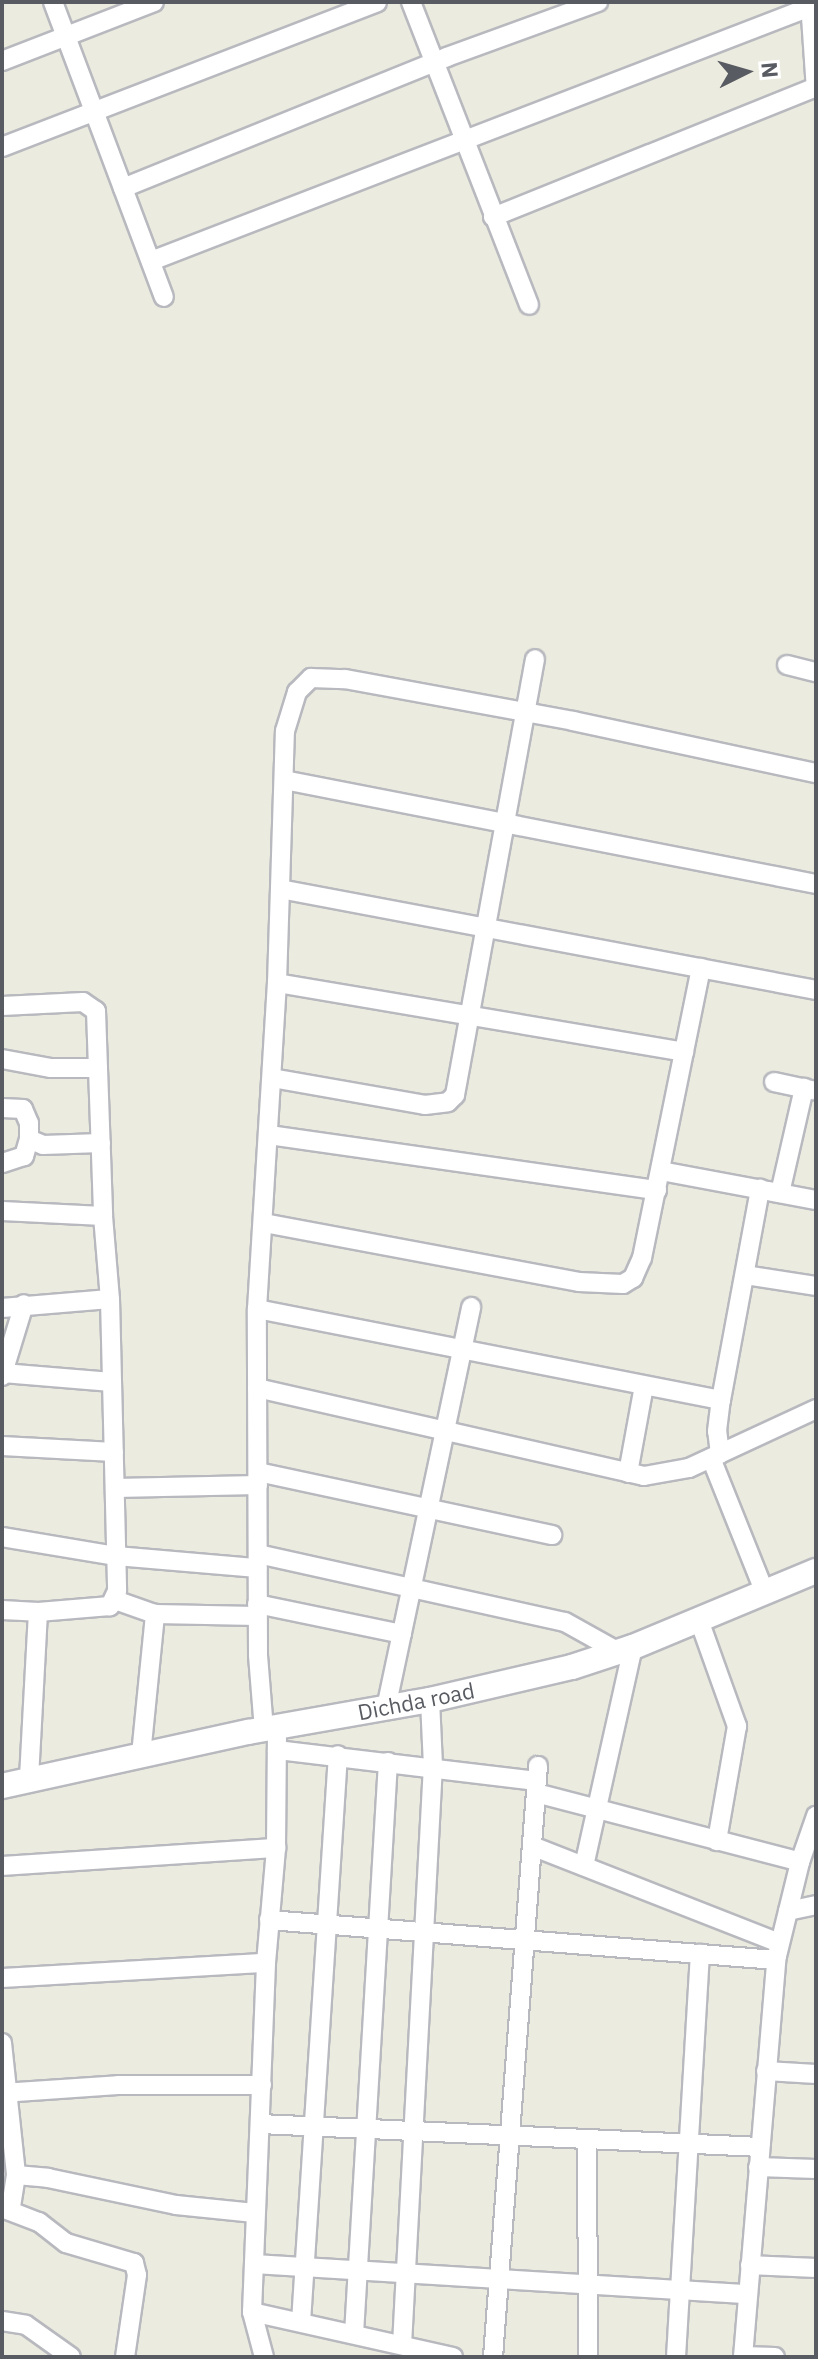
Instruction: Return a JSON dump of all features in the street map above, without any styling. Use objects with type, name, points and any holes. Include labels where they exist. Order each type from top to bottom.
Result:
[{"type":"main road","name":"Dichda road","points":[[2,1786],[141,1755],[273,1736],[626,1650],[816,1571]]},
{"type":"street","points":[[53,2],[164,297]]},
{"type":"street","points":[[2,61],[154,2]]},
{"type":"street","points":[[2,147],[377,2]]},
{"type":"street","points":[[411,2],[529,305]]},
{"type":"street","points":[[123,188],[433,63],[598,2]]},
{"type":"street","points":[[151,261],[810,4],[816,88],[493,217]]},
{"type":"street","points":[[272,1078],[425,1105],[448,1102],[459,1084],[535,659]]},
{"type":"street","points":[[787,665],[816,672]]},
{"type":"street","points":[[264,2357],[252,2312],[266,1963],[276,1848],[273,1736],[257,1610],[257,1309],[277,983],[288,714],[297,692],[311,678],[345,679],[526,712],[816,773]]},
{"type":"street","points":[[284,780],[816,884]]},
{"type":"street","points":[[280,889],[816,990]]},
{"type":"street","points":[[264,1223],[579,1282],[623,1284],[638,1270],[701,968]]},
{"type":"street","points":[[277,983],[684,1052]]},
{"type":"street","points":[[2,1006],[83,1002],[91,1004],[96,1011],[103,1216],[110,1299],[115,1600]]},
{"type":"street","points":[[2,1059],[51,1068],[98,1068]]},
{"type":"street","points":[[774,1082],[810,1089],[780,1193]]},
{"type":"street","points":[[2,1108],[23,1109],[27,1114],[29,1139],[24,1156],[2,1163]]},
{"type":"street","points":[[269,1135],[659,1181],[760,1189],[816,1200]]},
{"type":"street","points":[[29,1139],[43,1145],[101,1143]]},
{"type":"street","points":[[760,1189],[721,1400],[715,1456],[765,1593]]},
{"type":"street","points":[[2,1211],[103,1216]]},
{"type":"street","points":[[745,1275],[816,1286]]},
{"type":"street","points":[[2,1308],[110,1299]]},
{"type":"street","points":[[24,1304],[2,1375],[112,1382]]},
{"type":"street","points":[[386,1708],[471,1307]]},
{"type":"street","points":[[257,1309],[721,1400]]},
{"type":"street","points":[[628,1473],[644,1386]]},
{"type":"street","points":[[257,1388],[628,1473],[658,1476],[715,1456],[816,1409]]},
{"type":"street","points":[[2,1446],[114,1452]]},
{"type":"street","points":[[115,1488],[258,1478],[429,1506],[552,1535]]},
{"type":"street","points":[[2,1537],[116,1556],[258,1561],[412,1587],[565,1622],[626,1650],[584,1866]]},
{"type":"street","points":[[2,1610],[38,1612],[102,1608],[115,1600]]},
{"type":"street","points":[[115,1600],[155,1614],[257,1610],[402,1634]]},
{"type":"street","points":[[29,1780],[38,1612]]},
{"type":"street","points":[[141,1755],[155,1614]]},
{"type":"street","points":[[699,1620],[737,1726],[717,1841]]},
{"type":"street","points":[[402,2345],[433,1766],[430,1700]]},
{"type":"street","points":[[273,1736],[338,1755],[537,1780],[597,1809],[800,1862]]},
{"type":"street","points":[[301,2322],[338,1755]]},
{"type":"street","points":[[354,2334],[388,1762]]},
{"type":"street","points":[[493,2357],[537,1780]]},
{"type":"street","points":[[775,2357],[743,2356],[778,1952],[800,1862],[816,1816]]},
{"type":"street","points":[[532,1846],[778,1952]]},
{"type":"street","points":[[2,1866],[276,1848]]},
{"type":"street","points":[[788,1911],[816,1905]]},
{"type":"street","points":[[269,1920],[700,1954],[778,1952]]},
{"type":"street","points":[[676,2357],[700,1954]]},
{"type":"street","points":[[2,1978],[266,1963]]},
{"type":"street","points":[[2,2043],[4,2093],[16,2175],[6,2210],[39,2222],[66,2243],[134,2263],[137,2275],[125,2357]]},
{"type":"street","points":[[766,2071],[816,2074]]},
{"type":"street","points":[[4,2093],[118,2085],[262,2085]]},
{"type":"street","points":[[260,2124],[760,2147]]},
{"type":"street","points":[[587,2139],[588,2357]]},
{"type":"street","points":[[758,2167],[816,2169]]},
{"type":"street","points":[[16,2175],[48,2178],[185,2207],[255,2213]]},
{"type":"street","points":[[254,2264],[748,2294]]},
{"type":"street","points":[[750,2265],[816,2268]]},
{"type":"street","points":[[252,2312],[453,2357]]},
{"type":"street","points":[[2,2321],[26,2325],[71,2357]]}]
